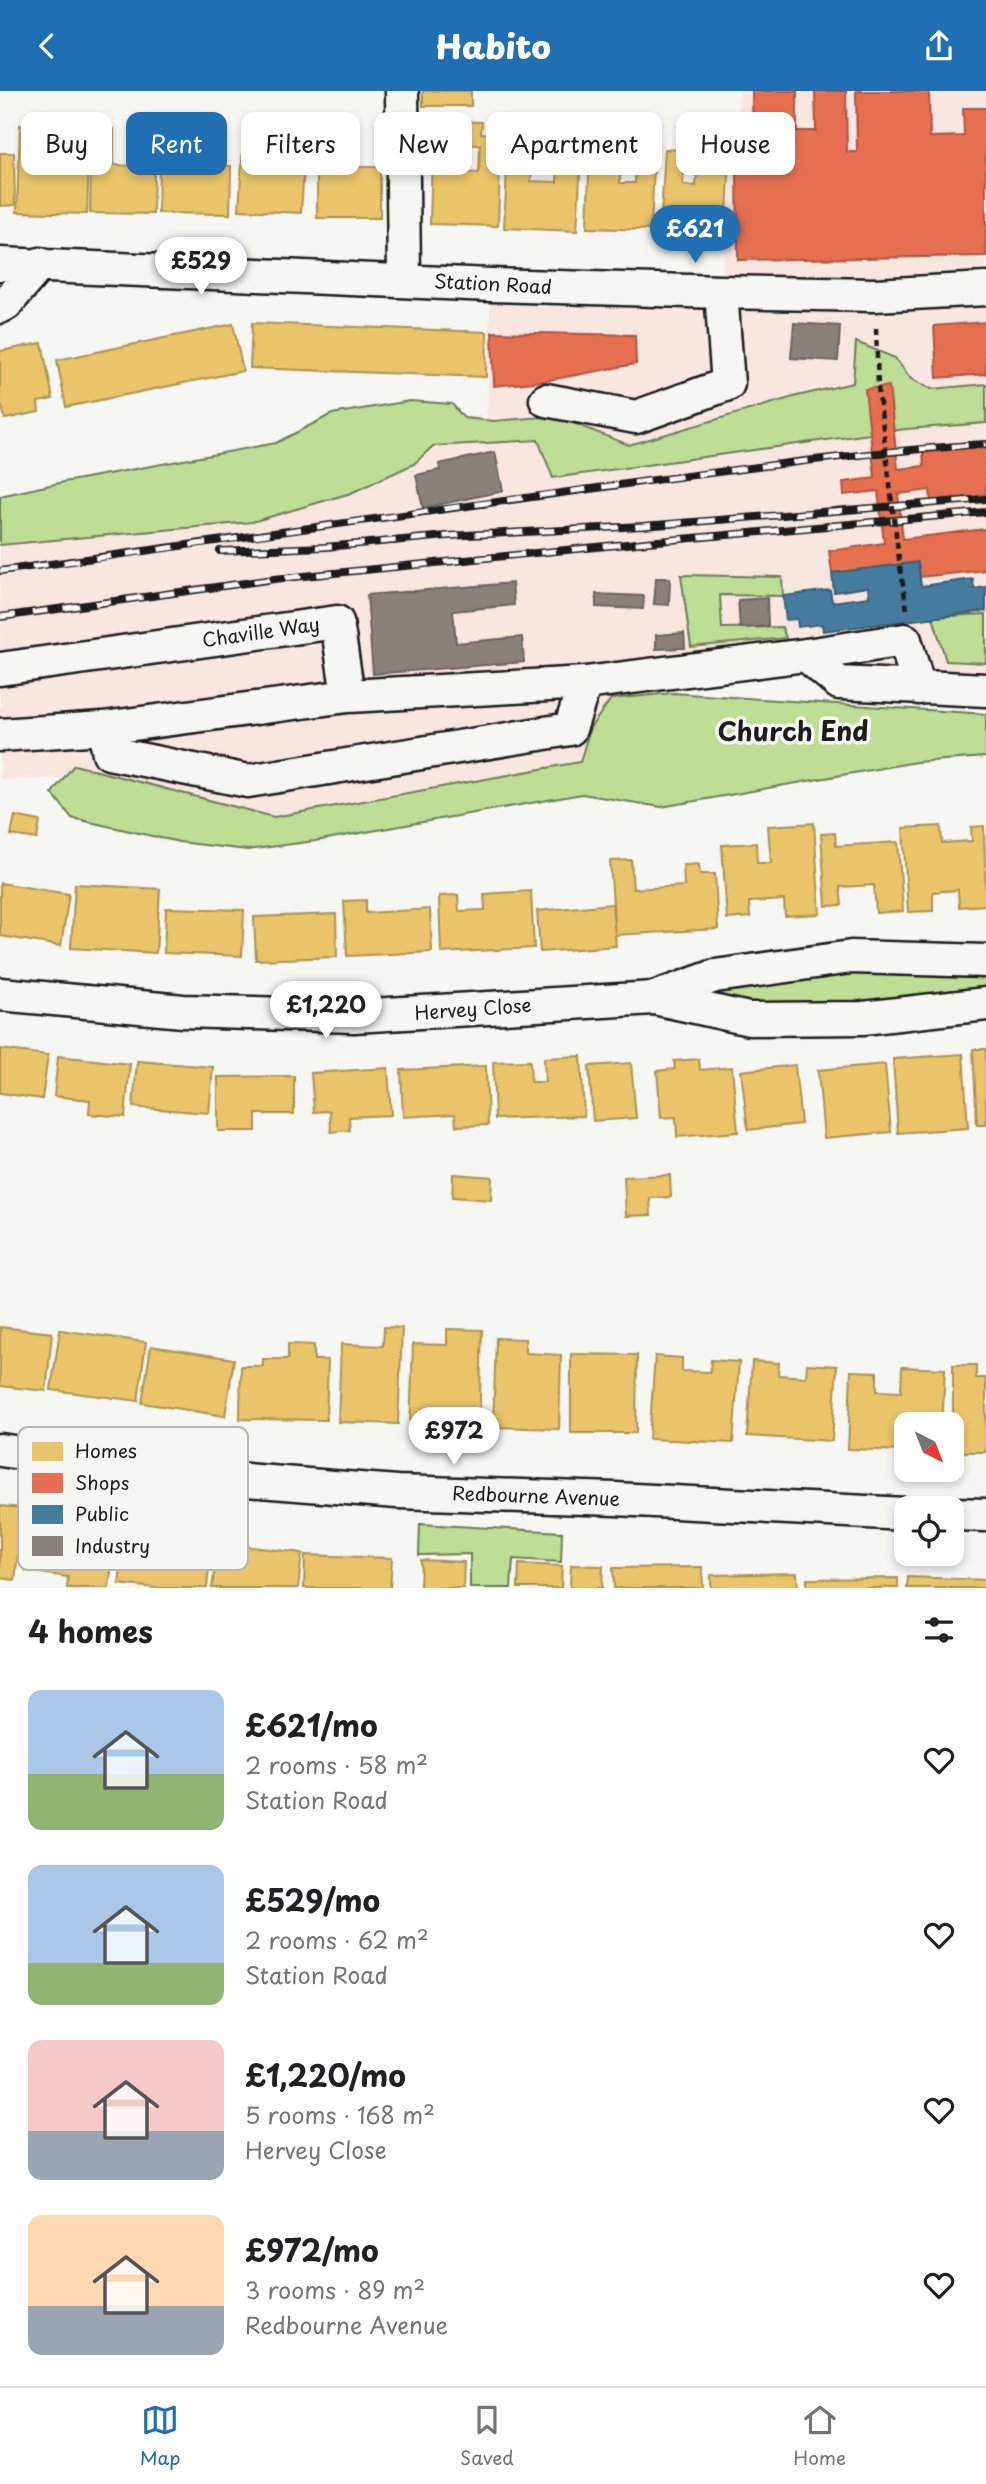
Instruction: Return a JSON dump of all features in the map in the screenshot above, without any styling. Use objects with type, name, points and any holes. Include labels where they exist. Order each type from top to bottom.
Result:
[{"type":"street","points":[[402,91],[404,279]]},
{"type":"street","name":"Station Road","points":[[0,264],[721,292],[875,295],[986,289]]},
{"type":"street","points":[[0,307],[40,264]]},
{"type":"street","points":[[546,400],[636,417],[728,384],[721,292]]},
{"type":"street","name":"Chaville Way","points":[[0,669],[337,622],[348,696]]},
{"type":"street","points":[[0,735],[103,729],[348,696],[585,683],[905,640],[919,688]]},
{"type":"street","points":[[806,655],[839,683],[986,690]]},
{"type":"street","points":[[103,729],[109,753],[248,781],[570,729],[585,683]]},
{"type":"street","name":"Hervey Close","points":[[0,993],[183,1011],[354,1016],[654,997],[715,976],[851,957],[986,961]]},
{"type":"street","name":"Hervey Close","points":[[654,997],[749,1019],[863,1018],[986,1004]]},
{"type":"street","name":"Redbourne Avenue","points":[[0,1450],[18,1452]]},
{"type":"street","name":"Redbourne Avenue","points":[[248,1479],[397,1492],[615,1499],[894,1513]]},
{"type":"street","points":[[964,1514],[986,1515]]},
{"type":"path","points":[[875,295],[878,387],[909,621]]},
{"type":"shaded area","points":[[740,91],[986,91],[986,690],[839,683],[806,655],[626,679],[590,728],[580,762],[274,817],[68,778],[0,779],[0,507],[481,414],[476,440],[486,440],[491,284],[721,291],[732,175],[795,175],[795,112],[738,112]]},
{"type":"green space","points":[[856,342],[895,358],[911,379],[932,389],[986,384],[986,423],[906,429],[553,478],[538,440],[433,446],[414,464],[351,493],[252,522],[0,545],[0,496],[276,443],[332,414],[410,401],[452,404],[464,418],[494,421],[555,416],[629,445],[797,396],[853,383]]},
{"type":"green space","points":[[681,575],[782,577],[783,596],[720,595],[722,628],[782,627],[786,638],[691,647]]},
{"type":"green space","points":[[986,614],[986,663],[946,661],[933,617]]},
{"type":"green space","points":[[673,693],[986,714],[986,757],[916,762],[661,807],[582,794],[315,841],[247,850],[179,842],[72,818],[52,793],[74,765],[274,817],[580,762],[590,728],[611,699]]},
{"type":"green space","points":[[832,972],[986,975],[986,988],[905,1001],[776,1009],[715,1001],[712,989]]},
{"type":"green space","points":[[420,1524],[562,1532],[561,1562],[513,1559],[511,1588],[470,1588],[470,1554],[419,1555]]},
{"type":"building: Homes","points":[[423,91],[471,91],[471,106],[423,106]]},
{"type":"building: Homes","points":[[472,122],[482,122],[481,133],[486,133],[486,175],[500,175],[498,226],[430,224],[431,175],[479,173],[480,145],[472,145]]},
{"type":"building: Homes","points":[[21,125],[21,175],[88,175],[87,214],[17,212]]},
{"type":"building: Homes","points":[[114,129],[114,165],[126,166],[126,175],[154,175],[153,214],[90,213],[91,175],[112,175]]},
{"type":"building: Homes","points":[[665,149],[676,150],[676,175],[684,175],[683,185],[696,186],[697,175],[729,175],[726,235],[660,232]]},
{"type":"building: Homes","points":[[0,153],[14,153],[15,205],[0,206]]},
{"type":"building: Homes","points":[[227,166],[231,166],[230,214],[158,213],[159,175],[227,175]]},
{"type":"building: Homes","points":[[360,167],[374,167],[374,175],[380,175],[380,218],[317,218],[317,175],[360,175]]},
{"type":"building: Homes","points":[[241,175],[304,175],[301,213],[239,210]]},
{"type":"building: Homes","points":[[507,175],[531,175],[531,181],[557,182],[557,175],[580,175],[577,231],[504,228]]},
{"type":"building: Homes","points":[[589,175],[620,175],[620,183],[635,183],[635,175],[654,175],[651,230],[587,228]]},
{"type":"building: Homes","points":[[252,323],[487,332],[486,377],[250,368]]},
{"type":"building: Homes","points":[[233,324],[243,371],[66,407],[57,360]]},
{"type":"building: Homes","points":[[42,343],[53,399],[38,402],[39,412],[5,419],[2,407],[0,408],[0,351]]},
{"type":"building: Homes","points":[[15,816],[40,821],[37,839],[11,835]]},
{"type":"building: Homes","points":[[814,823],[820,914],[785,916],[784,900],[749,902],[750,917],[727,919],[722,845],[756,843],[757,863],[771,863],[768,826]]},
{"type":"building: Homes","points":[[941,826],[942,843],[972,841],[971,827],[984,826],[986,905],[959,907],[958,890],[933,892],[933,911],[908,912],[903,828]]},
{"type":"building: Homes","points":[[835,833],[836,846],[898,842],[903,911],[876,913],[874,885],[840,887],[842,905],[826,906],[821,834]]},
{"type":"building: Homes","points":[[631,860],[633,889],[684,886],[683,865],[699,864],[700,874],[715,874],[718,929],[615,935],[610,861]]},
{"type":"building: Homes","points":[[0,883],[69,894],[61,946],[0,936]]},
{"type":"building: Homes","points":[[75,884],[160,889],[156,953],[71,948]]},
{"type":"building: Homes","points":[[531,891],[534,948],[441,953],[439,896],[458,895],[459,911],[485,910],[484,894]]},
{"type":"building: Homes","points":[[366,900],[366,913],[430,909],[432,952],[347,956],[344,901]]},
{"type":"building: Homes","points":[[612,904],[616,946],[540,952],[537,911]]},
{"type":"building: Homes","points":[[166,908],[244,910],[242,956],[164,953]]},
{"type":"building: Homes","points":[[336,914],[337,957],[256,960],[254,917]]},
{"type":"building: Homes","points":[[0,1049],[48,1055],[42,1099],[0,1093]]},
{"type":"building: Homes","points":[[973,1049],[986,1049],[986,1125],[977,1125]]},
{"type":"building: Homes","points":[[963,1054],[968,1128],[898,1133],[893,1059]]},
{"type":"building: Homes","points":[[58,1056],[130,1064],[125,1117],[89,1114],[90,1100],[54,1096]]},
{"type":"building: Homes","points":[[581,1056],[584,1116],[495,1119],[493,1062],[530,1061],[531,1082],[545,1082],[544,1058]]},
{"type":"building: Homes","points":[[699,1059],[700,1070],[732,1067],[738,1132],[677,1137],[676,1117],[661,1118],[657,1071],[675,1069],[674,1061]]},
{"type":"building: Homes","points":[[137,1061],[213,1067],[209,1113],[133,1107]]},
{"type":"building: Homes","points":[[631,1063],[636,1118],[593,1121],[589,1066]]},
{"type":"building: Homes","points":[[885,1064],[891,1132],[824,1138],[818,1070]]},
{"type":"building: Homes","points":[[795,1065],[801,1124],[748,1130],[741,1071]]},
{"type":"building: Homes","points":[[486,1066],[488,1125],[456,1126],[455,1114],[403,1117],[401,1070]]},
{"type":"building: Homes","points":[[388,1068],[391,1115],[349,1117],[350,1130],[331,1132],[330,1111],[314,1112],[311,1073]]},
{"type":"building: Homes","points":[[294,1076],[294,1114],[256,1114],[256,1131],[218,1131],[218,1077]]},
{"type":"building: Homes","points":[[453,1174],[492,1177],[491,1200],[452,1197]]},
{"type":"building: Homes","points":[[670,1175],[671,1197],[650,1198],[651,1215],[626,1216],[624,1177]]},
{"type":"building: Homes","points":[[0,1327],[52,1333],[46,1391],[0,1386]]},
{"type":"building: Homes","points":[[384,1327],[402,1328],[398,1424],[338,1422],[341,1344],[383,1346]]},
{"type":"building: Homes","points":[[447,1329],[482,1330],[479,1430],[410,1428],[413,1344],[447,1345]]},
{"type":"building: Homes","points":[[60,1330],[146,1342],[138,1401],[51,1390]]},
{"type":"building: Homes","points":[[496,1338],[525,1339],[525,1353],[561,1355],[559,1429],[493,1427]]},
{"type":"building: Homes","points":[[288,1344],[314,1345],[314,1360],[328,1360],[326,1420],[240,1419],[241,1366],[263,1366],[263,1359],[288,1359]]},
{"type":"building: Homes","points":[[151,1346],[234,1359],[225,1416],[142,1403]]},
{"type":"building: Homes","points":[[571,1354],[637,1355],[636,1433],[571,1433]]},
{"type":"building: Homes","points":[[655,1356],[682,1358],[682,1371],[710,1372],[711,1360],[739,1362],[733,1443],[649,1439]]},
{"type":"building: Homes","points":[[752,1361],[779,1363],[778,1375],[806,1377],[807,1364],[837,1366],[832,1441],[747,1436]]},
{"type":"building: Homes","points":[[953,1365],[976,1365],[976,1378],[986,1378],[986,1452],[964,1452],[964,1412],[953,1412]]},
{"type":"building: Homes","points":[[902,1367],[945,1369],[943,1412],[894,1412],[894,1451],[848,1449],[851,1371],[877,1372],[877,1391],[901,1392]]},
{"type":"building: Homes","points":[[0,1506],[18,1508],[15,1580],[0,1578]]},
{"type":"building: Homes","points":[[248,1547],[302,1553],[298,1588],[212,1588],[214,1570],[248,1570]]},
{"type":"building: Homes","points":[[305,1555],[392,1558],[390,1588],[304,1588]]},
{"type":"building: Homes","points":[[421,1560],[464,1562],[463,1588],[420,1588]]},
{"type":"building: Homes","points":[[519,1564],[562,1566],[561,1588],[518,1588]]},
{"type":"building: Homes","points":[[571,1565],[603,1566],[602,1588],[570,1588]]},
{"type":"building: Homes","points":[[702,1567],[703,1588],[614,1588],[613,1568]]},
{"type":"building: Homes","points":[[111,1570],[109,1588],[67,1588],[68,1577],[26,1571]]},
{"type":"building: Homes","points":[[121,1570],[209,1570],[207,1588],[155,1588],[119,1584]]},
{"type":"building: Homes","points":[[797,1573],[798,1588],[711,1588],[711,1575]]},
{"type":"building: Homes","points":[[908,1577],[986,1580],[986,1588],[907,1588]]},
{"type":"building: Homes","points":[[898,1578],[898,1588],[807,1588],[807,1579]]},
{"type":"building: Shops","points":[[752,91],[797,91],[797,131],[816,131],[815,91],[846,91],[847,152],[857,152],[856,91],[929,91],[930,137],[964,136],[963,108],[986,108],[986,256],[738,260],[737,175],[795,175],[795,112],[752,112]]},
{"type":"building: Shops","points":[[986,322],[986,374],[937,378],[934,326]]},
{"type":"building: Shops","points":[[492,332],[635,335],[636,364],[544,381],[494,386]]},
{"type":"building: Shops","points":[[889,386],[898,469],[924,466],[923,453],[986,446],[986,495],[931,501],[930,490],[898,494],[903,539],[986,529],[986,570],[920,577],[918,562],[832,573],[829,551],[884,543],[878,491],[844,495],[843,482],[875,478],[865,389]]},
{"type":"building: Public","points":[[918,562],[921,586],[973,579],[974,589],[986,587],[986,611],[823,631],[822,624],[798,627],[797,619],[786,620],[783,596],[830,590],[832,602],[869,597],[868,587],[834,592],[832,573]]},
{"type":"building: Industry","points":[[794,323],[840,326],[838,361],[791,358]]},
{"type":"building: Industry","points":[[495,452],[503,491],[423,508],[416,475],[440,470],[439,464]]},
{"type":"building: Industry","points":[[656,578],[670,578],[669,605],[654,604]]},
{"type":"building: Industry","points":[[512,583],[514,605],[453,611],[456,643],[522,637],[524,662],[373,674],[367,595]]},
{"type":"building: Industry","points":[[596,594],[644,596],[643,609],[596,607]]},
{"type":"building: Industry","points":[[767,598],[768,626],[740,628],[738,600]]},
{"type":"building: Industry","points":[[684,633],[685,648],[656,649],[656,635]]},
{"type":"railway","points":[[0,571],[779,464],[986,444]]},
{"type":"railway","points":[[220,551],[325,547],[447,536],[643,526],[986,499]]},
{"type":"railway","points":[[0,617],[274,579],[986,512]]},
{"type":"district","name":"Church End","points":[[793,732]]}]
